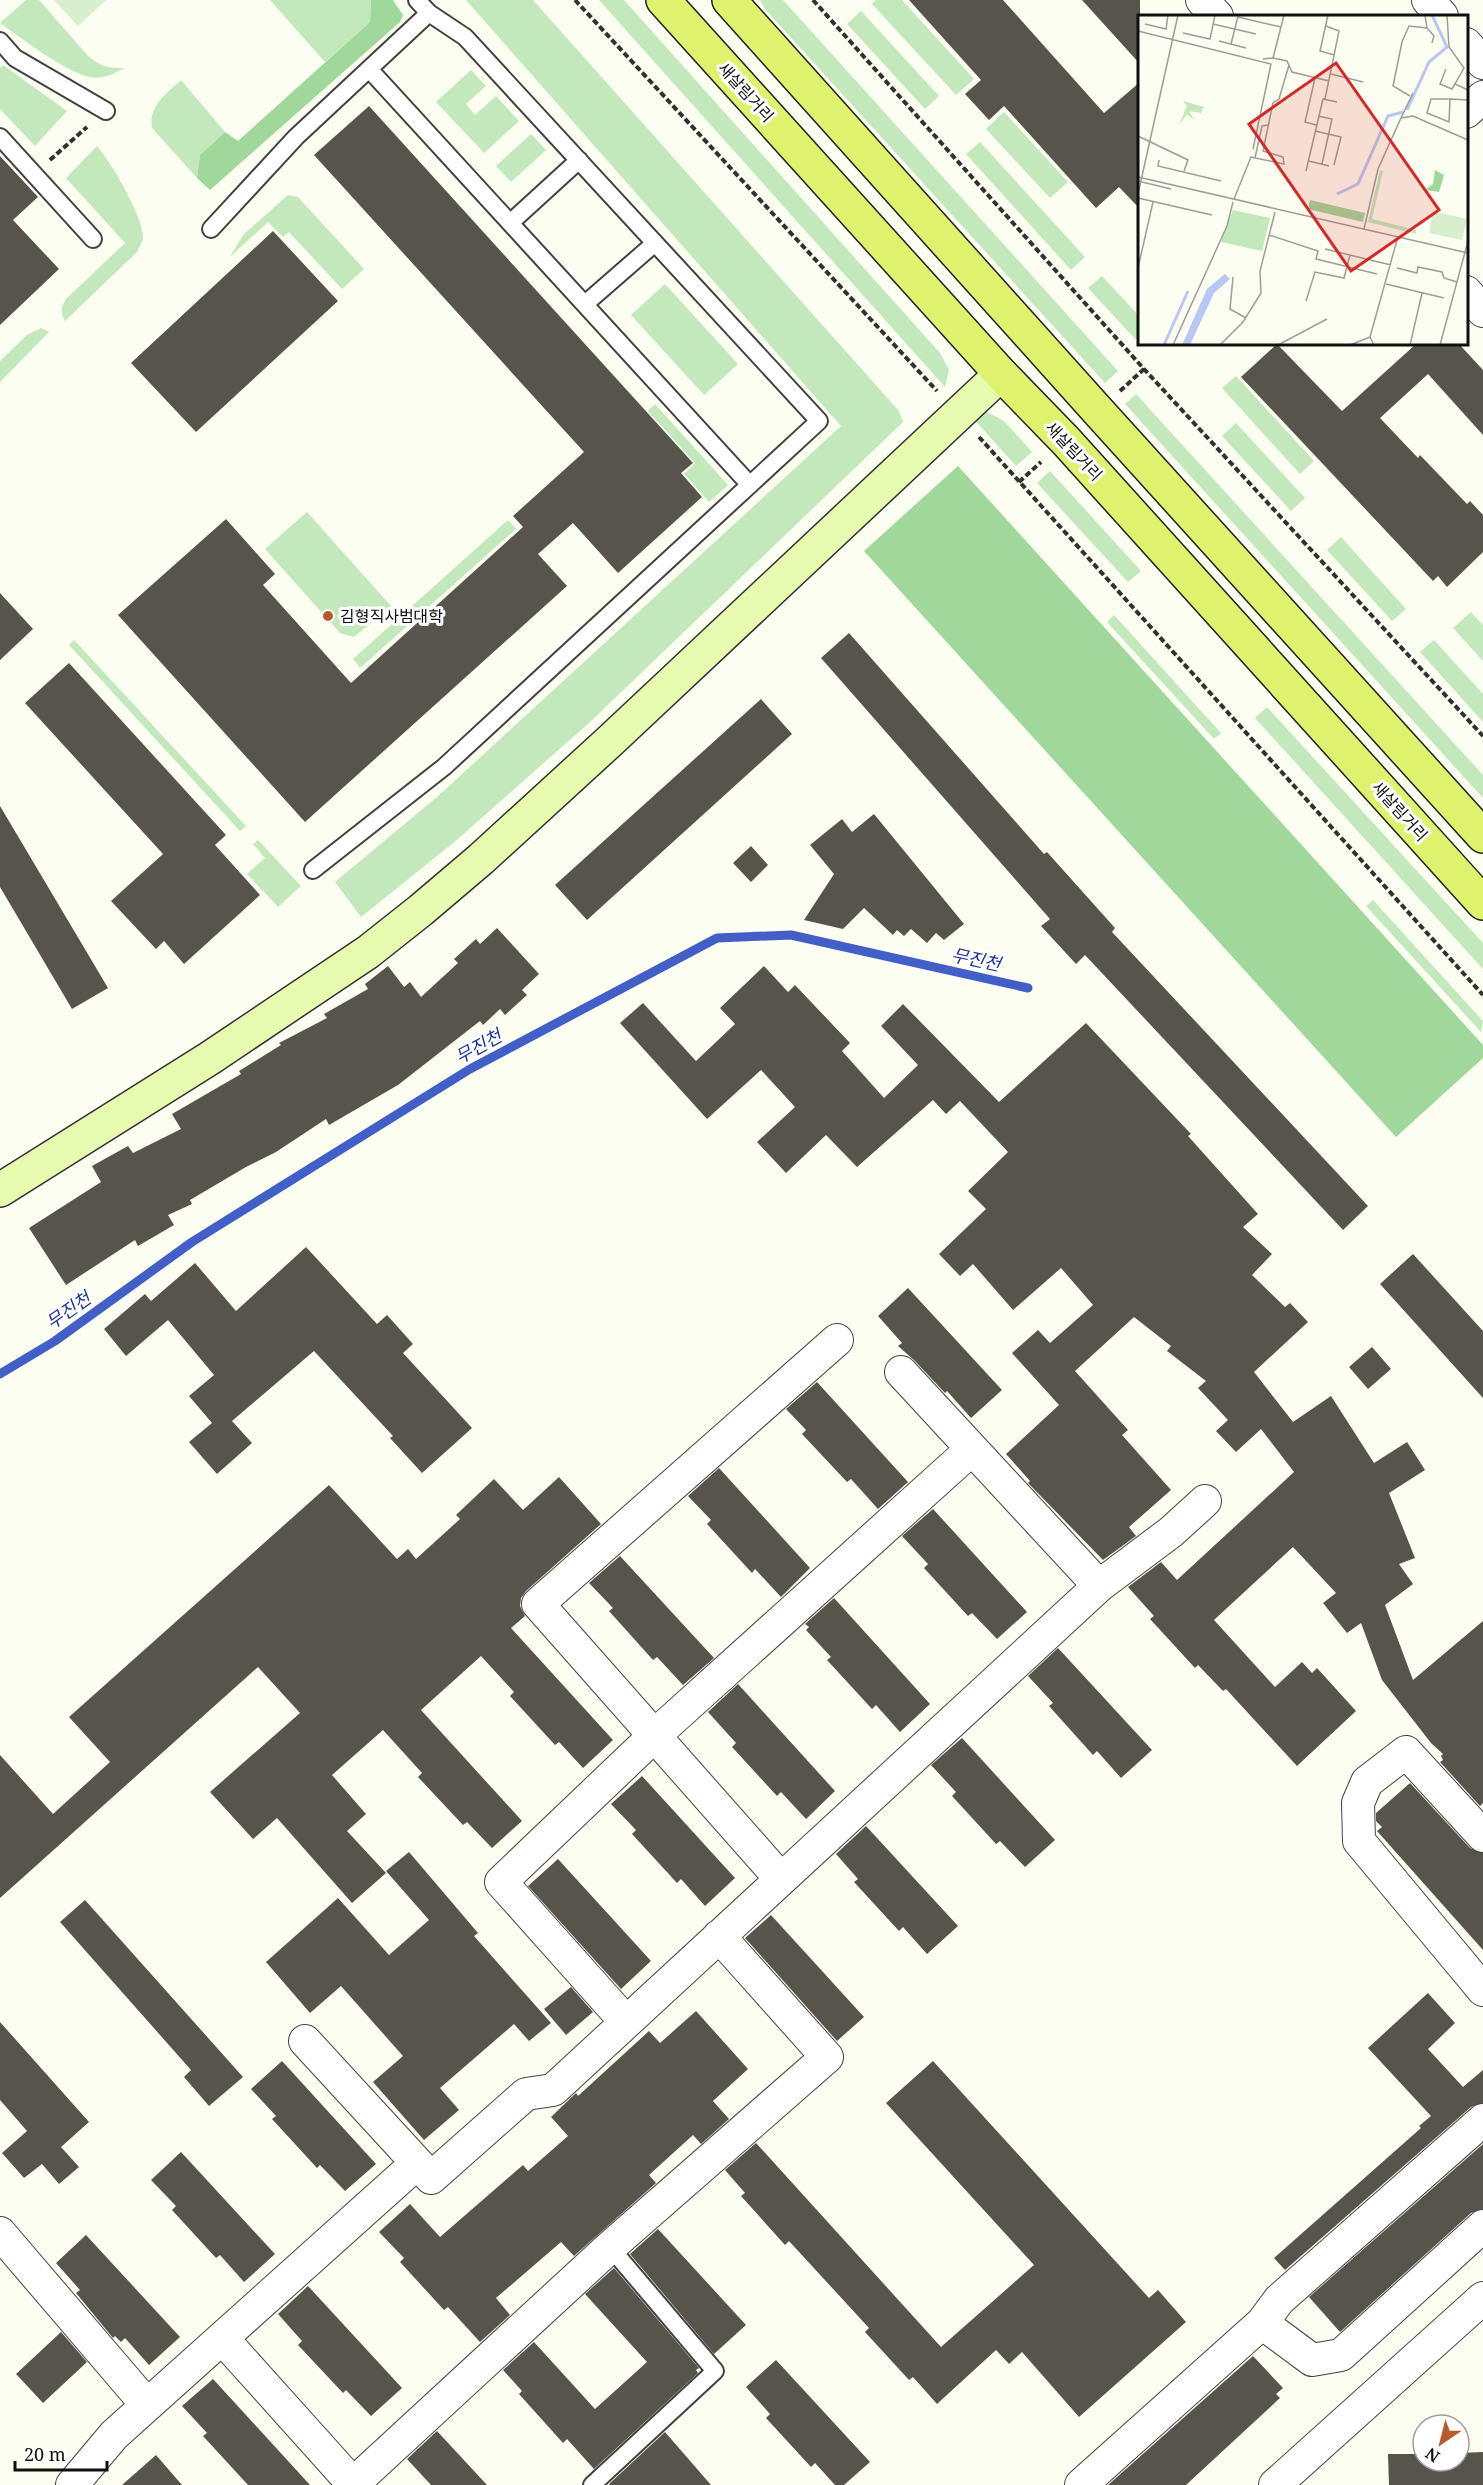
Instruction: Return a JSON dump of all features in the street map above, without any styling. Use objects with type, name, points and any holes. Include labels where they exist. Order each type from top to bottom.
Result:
[{"type":"main road","name":"새살림거리","points":[[663,0],[1001,374],[1074,449],[1483,903]]},
{"type":"main road","points":[[729,0],[1483,836]]},
{"type":"street","points":[[1203,0],[1217,15]]},
{"type":"street","points":[[1428,0],[1441,15]]},
{"type":"street","points":[[1468,45],[1483,63]]},
{"type":"street","points":[[1468,111],[1483,97]]},
{"type":"street","points":[[1468,293],[1483,311]]},
{"type":"street","points":[[0,1190],[210,1058],[368,951],[422,910],[610,741],[1001,374]]},
{"type":"street","points":[[781,1879],[538,1604],[837,1340]]},
{"type":"street","points":[[901,1372],[1099,1586]]},
{"type":"street","points":[[626,2022],[501,1882],[654,1736],[972,1449]]},
{"type":"street","points":[[305,2041],[431,2178],[526,2094],[553,2090],[1099,1586],[1170,1532],[1205,1501]]},
{"type":"street","points":[[1483,1836],[1406,1752],[1366,1782],[1358,1803],[1359,1841],[1483,1990]]},
{"type":"street","points":[[222,2338],[354,2484],[610,2247],[827,2056],[719,1936]]},
{"type":"street","points":[[1082,2485],[1262,2323],[1279,2300],[1483,2120]]},
{"type":"street","points":[[72,2485],[114,2435],[416,2163]]},
{"type":"street","points":[[1262,2323],[1312,2360],[1341,2355],[1483,2226]]},
{"type":"street","points":[[0,2233],[147,2405]]},
{"type":"street","points":[[1275,2485],[1483,2298]]},
{"type":"lane","points":[[313,870],[444,767],[819,421],[465,37],[429,13],[417,0]]},
{"type":"lane","points":[[211,229],[296,137],[429,13]]},
{"type":"lane","points":[[0,41],[15,58],[106,111]]},
{"type":"lane","points":[[369,69],[750,484]]},
{"type":"lane","points":[[0,137],[93,239]]},
{"type":"lane","points":[[510,223],[579,160]]},
{"type":"lane","points":[[585,304],[655,243]]},
{"type":"lane","points":[[592,2485],[715,2371],[610,2247]]},
{"type":"path","points":[[575,0],[958,413],[1483,995]]},
{"type":"path","points":[[813,0],[1144,369],[1483,736]]},
{"type":"path","points":[[47,163],[82,132]]},
{"type":"green space","points":[[26,0],[39,0],[93,60],[101,65],[125,68],[103,77],[89,77],[67,68],[0,23]]},
{"type":"green space","points":[[54,0],[106,0],[78,26]]},
{"type":"green space","points":[[270,0],[371,0],[370,22],[325,62]]},
{"type":"green space","points":[[371,0],[393,0],[403,15],[400,22],[210,190],[197,178],[200,155],[225,132],[238,141],[370,22]]},
{"type":"green space","points":[[466,0],[533,0],[899,411],[903,422],[591,721],[458,839],[361,917],[335,882],[437,797],[841,426]]},
{"type":"green space","points":[[599,0],[624,0],[940,353],[949,370],[945,387]]},
{"type":"green space","points":[[760,0],[783,0],[1118,371],[1105,383],[764,8]]},
{"type":"green space","points":[[876,0],[902,0],[974,79],[956,95],[872,4]]},
{"type":"green space","points":[[861,11],[939,96],[925,109],[847,24]]},
{"type":"green space","points":[[3,65],[67,111],[35,146],[0,109],[0,68]]},
{"type":"green space","points":[[471,70],[486,86],[466,104],[475,115],[496,96],[519,121],[484,153],[436,102]]},
{"type":"green space","points":[[181,80],[225,132],[200,155],[197,178],[152,128],[153,113],[156,107]]},
{"type":"green space","points":[[1004,112],[1068,182],[1050,198],[986,129]]},
{"type":"green space","points":[[531,134],[546,150],[511,182],[496,166]]},
{"type":"green space","points":[[980,142],[1085,257],[1071,270],[966,154]]},
{"type":"green space","points":[[97,146],[133,205],[143,239],[137,252],[65,321],[62,310],[66,299],[125,243],[66,178]]},
{"type":"green space","points":[[288,195],[298,197],[364,269],[342,289],[289,232],[283,237],[268,222],[230,257],[243,235]]},
{"type":"green space","points":[[1102,276],[1138,315],[1138,338],[1136,340],[1088,288]]},
{"type":"green space","points":[[665,284],[738,364],[704,395],[631,315]]},
{"type":"green space","points":[[41,328],[49,332],[0,382],[0,361],[27,335]]},
{"type":"green space","points":[[1236,376],[1314,461],[1300,474],[1222,388]]},
{"type":"green space","points":[[1136,394],[1483,775],[1483,798],[1125,404]]},
{"type":"green space","points":[[655,404],[728,485],[709,502],[684,474],[695,463],[648,411]]},
{"type":"green space","points":[[987,412],[1004,421],[1032,452],[1016,466],[971,416]]},
{"type":"green space","points":[[1236,423],[1305,498],[1291,511],[1222,436]]},
{"type":"green space","points":[[958,466],[1483,1045],[1483,1058],[1396,1137],[864,551]]},
{"type":"green space","points":[[1050,471],[1141,571],[1128,582],[1037,483]]},
{"type":"green space","points":[[307,512],[391,606],[354,637],[340,633],[265,549]]},
{"type":"green space","points":[[508,520],[516,529],[360,668],[353,659]]},
{"type":"green space","points":[[1341,537],[1406,609],[1392,621],[1327,550]]},
{"type":"green space","points":[[1471,612],[1483,625],[1483,661],[1453,628]]},
{"type":"green space","points":[[1114,615],[1221,733],[1214,739],[1107,622]]},
{"type":"green space","points":[[74,640],[246,826],[240,831],[69,645]]},
{"type":"green space","points":[[1434,640],[1483,694],[1483,722],[1420,652]]},
{"type":"green space","points":[[1267,707],[1483,943],[1483,969],[1255,718]]},
{"type":"green space","points":[[258,840],[301,886],[278,907],[247,874],[265,858],[253,844]]},
{"type":"green space","points":[[1373,900],[1483,1021],[1481,1032],[1366,906]]},
{"type":"building","points":[[909,0],[1003,0],[1104,113],[1138,84],[1138,207],[1119,187],[1096,208],[1004,106],[989,120],[965,94],[981,80]]},
{"type":"building","points":[[1082,0],[1140,0],[1138,62]]},
{"type":"building","points":[[369,106],[693,463],[681,473],[702,497],[618,573],[573,523],[538,554],[567,586],[305,822],[118,615],[226,519],[275,574],[263,585],[351,683],[523,527],[513,516],[584,452],[314,155]]},
{"type":"building","points":[[0,156],[38,197],[13,220],[59,269],[0,325]]},
{"type":"building","points":[[273,231],[338,301],[196,432],[131,363]]},
{"type":"building","points":[[1278,345],[1342,411],[1415,345],[1460,345],[1483,370],[1483,435],[1428,374],[1380,418],[1418,458],[1420,455],[1467,504],[1470,501],[1483,515],[1483,552],[1447,587],[1438,576],[1433,581],[1241,377]]},
{"type":"building","points":[[0,593],[33,629],[0,660]]},
{"type":"building","points":[[849,633],[1044,854],[1047,852],[1115,928],[1112,932],[1368,1206],[1343,1230],[1085,955],[1076,964],[1041,926],[1050,919],[821,658]]},
{"type":"building","points":[[69,663],[226,835],[215,845],[260,895],[184,964],[164,941],[156,949],[111,901],[163,854],[25,703]]},
{"type":"building","points":[[761,699],[792,734],[587,920],[555,885]]},
{"type":"building","points":[[0,806],[108,988],[72,1009],[0,887]]},
{"type":"building","points":[[874,814],[964,924],[944,940],[936,933],[927,943],[911,929],[904,936],[897,930],[893,935],[864,908],[843,929],[804,920],[834,874],[810,845],[842,819],[852,832]]},
{"type":"building","points":[[751,846],[768,865],[751,882],[733,863]]},
{"type":"building","points":[[497,928],[539,974],[522,990],[527,995],[505,1015],[500,1009],[483,1025],[480,1021],[398,1085],[329,1125],[326,1119],[276,1152],[190,1200],[192,1204],[168,1215],[174,1225],[138,1246],[135,1240],[66,1285],[29,1228],[101,1182],[92,1166],[128,1146],[133,1153],[181,1129],[172,1114],[241,1074],[239,1071],[281,1045],[279,1043],[327,1018],[324,1014],[368,989],[365,984],[388,966],[404,987],[410,982],[421,997],[458,963],[454,959],[476,939],[480,944]]},
{"type":"building","points":[[764,966],[788,992],[795,985],[850,1043],[842,1051],[884,1098],[918,1065],[881,1026],[903,1004],[999,1102],[1086,1023],[1191,1134],[1188,1136],[1258,1214],[1243,1227],[1272,1254],[1252,1275],[1285,1307],[1290,1303],[1308,1322],[1254,1372],[1293,1422],[1331,1396],[1374,1463],[1407,1442],[1425,1470],[1389,1493],[1415,1558],[1399,1564],[1413,1584],[1385,1605],[1413,1680],[1483,1621],[1483,1803],[1480,1806],[1440,1762],[1443,1760],[1441,1756],[1443,1754],[1431,1743],[1382,1680],[1361,1623],[1347,1633],[1323,1603],[1336,1593],[1293,1547],[1214,1620],[1275,1687],[1302,1662],[1312,1673],[1317,1668],[1356,1711],[1297,1766],[1226,1689],[1223,1691],[1198,1665],[1195,1668],[1150,1619],[1154,1616],[1128,1587],[1161,1562],[1177,1580],[1294,1472],[1261,1429],[1236,1452],[1216,1431],[1228,1420],[1198,1388],[1206,1381],[1167,1351],[1171,1346],[1134,1317],[1075,1371],[1128,1430],[1122,1435],[1171,1490],[1129,1527],[1136,1536],[1103,1560],[1028,1483],[1030,1481],[1006,1454],[1059,1405],[1012,1353],[1038,1330],[1050,1343],[1093,1305],[1061,1268],[1013,1310],[973,1264],[960,1276],[939,1254],[986,1209],[968,1191],[1008,1152],[960,1101],[946,1114],[933,1100],[857,1167],[826,1135],[786,1173],[757,1142],[795,1107],[761,1070],[707,1119],[620,1023],[643,1003],[696,1061],[735,1024],[720,1008]]},
{"type":"building","points":[[306,1247],[377,1324],[387,1315],[413,1344],[403,1353],[472,1428],[422,1473],[390,1438],[393,1436],[314,1351],[232,1421],[252,1443],[217,1474],[189,1442],[212,1423],[189,1396],[214,1375],[168,1320],[126,1356],[104,1329],[145,1294],[151,1301],[195,1263],[236,1311]]},
{"type":"building","points":[[1413,1254],[1483,1331],[1483,1398],[1380,1284]]},
{"type":"building","points":[[908,1288],[1002,1390],[971,1418],[947,1391],[945,1393],[898,1346],[902,1343],[878,1316]]},
{"type":"building","points":[[1372,1347],[1391,1369],[1368,1389],[1349,1367]]},
{"type":"building","points":[[817,1382],[908,1482],[878,1509],[851,1479],[847,1482],[802,1434],[806,1430],[786,1409]]},
{"type":"building","points":[[719,1468],[810,1568],[781,1597],[755,1569],[752,1573],[707,1524],[711,1520],[688,1496]]},
{"type":"building","points":[[559,1477],[601,1524],[526,1591],[521,1598],[520,1606],[525,1616],[511,1628],[613,1740],[583,1768],[559,1742],[555,1745],[510,1696],[514,1692],[481,1656],[421,1710],[522,1821],[492,1848],[467,1822],[463,1825],[418,1777],[422,1773],[383,1730],[332,1775],[366,1814],[347,1831],[386,1873],[352,1903],[277,1818],[253,1839],[210,1792],[300,1713],[258,1667],[0,1898],[0,1755],[53,1814],[110,1762],[69,1717],[329,1485],[397,1559],[408,1549],[416,1559],[460,1519],[456,1515],[494,1479],[523,1510]]},
{"type":"building","points":[[933,1509],[1027,1612],[997,1639],[972,1613],[968,1616],[924,1568],[928,1564],[902,1536]]},
{"type":"building","points":[[620,1556],[714,1658],[683,1685],[657,1657],[653,1660],[609,1611],[613,1608],[589,1583]]},
{"type":"building","points":[[834,1598],[930,1704],[900,1732],[876,1705],[872,1709],[827,1660],[831,1657],[806,1630],[809,1627],[805,1624]]},
{"type":"building","points":[[1058,1648],[1152,1750],[1121,1778],[1097,1751],[1093,1755],[1049,1706],[1053,1703],[1028,1676]]},
{"type":"building","points":[[738,1684],[835,1791],[806,1819],[781,1792],[777,1796],[732,1747],[736,1743],[708,1712]]},
{"type":"building","points":[[962,1738],[1055,1840],[1025,1867],[1000,1841],[996,1844],[952,1796],[956,1792],[931,1765]]},
{"type":"building","points":[[642,1776],[735,1878],[705,1906],[681,1879],[677,1883],[632,1834],[636,1830],[611,1804]]},
{"type":"building","points":[[1410,1783],[1470,1848],[1483,1853],[1483,1950],[1377,1831],[1382,1827],[1376,1821],[1376,1813]]},
{"type":"building","points":[[866,1826],[958,1926],[927,1954],[903,1927],[899,1931],[854,1882],[858,1879],[836,1854]]},
{"type":"building","points":[[409,1852],[478,1933],[474,1936],[551,2023],[529,2041],[514,2024],[440,2088],[459,2110],[424,2140],[373,2082],[403,2056],[341,1986],[310,2013],[266,1962],[338,1898],[389,1955],[429,1920],[386,1871]]},
{"type":"building","points":[[558,1859],[651,1961],[621,1989],[528,1886]]},
{"type":"building","points":[[85,1900],[243,2077],[209,2106],[184,2077],[191,2070],[60,1922]]},
{"type":"building","points":[[771,1915],[864,2017],[837,2041],[745,1938]]},
{"type":"building","points":[[571,1987],[593,2012],[566,2035],[544,2009]]},
{"type":"building","points":[[1428,1993],[1455,2023],[1428,2049],[1463,2087],[1483,2070],[1483,2103],[1471,2107],[1285,2270],[1274,2258],[1421,2128],[1419,2126],[1431,2116],[1368,2048]]},
{"type":"building","points":[[696,2011],[748,2069],[713,2101],[729,2119],[701,2144],[693,2135],[649,2175],[656,2183],[574,2256],[561,2242],[496,2298],[510,2315],[480,2342],[448,2307],[444,2310],[400,2262],[404,2258],[379,2232],[410,2204],[440,2237],[523,2165],[528,2171],[568,2136],[551,2117],[576,2093],[578,2096],[649,2031],[660,2043]]},
{"type":"building","points":[[0,2022],[89,2122],[61,2147],[79,2167],[59,2184],[42,2164],[24,2178],[2,2153],[27,2131],[0,2100]]},
{"type":"building","points":[[282,2061],[376,2164],[345,2191],[320,2165],[317,2168],[272,2119],[276,2116],[251,2089]]},
{"type":"building","points":[[933,2061],[1149,2298],[1158,2290],[1186,2322],[1079,2417],[1022,2352],[1009,2364],[996,2350],[937,2404],[913,2377],[909,2380],[865,2332],[869,2328],[789,2241],[785,2245],[741,2196],[745,2193],[725,2170],[756,2143],[941,2347],[1034,2265],[886,2103]]},
{"type":"building","points":[[1483,2144],[1483,2209],[1471,2213],[1340,2332],[1309,2297]]},
{"type":"building","points":[[181,2152],[275,2254],[244,2282],[220,2255],[216,2258],[172,2210],[176,2206],[151,2180]]},
{"type":"building","points":[[658,2229],[746,2325],[714,2354],[630,2254]]},
{"type":"building","points":[[86,2235],[180,2337],[149,2365],[125,2338],[121,2342],[115,2336],[113,2338],[76,2293],[80,2290],[56,2263]]},
{"type":"building","points":[[614,2268],[699,2368],[696,2370],[698,2373],[594,2469],[567,2439],[563,2443],[519,2394],[522,2391],[503,2370],[534,2342],[595,2409],[647,2362],[585,2294]]},
{"type":"building","points":[[308,2286],[402,2388],[371,2416],[346,2390],[343,2393],[298,2345],[302,2341],[278,2314]]},
{"type":"building","points":[[61,2332],[87,2362],[43,2403],[16,2374]]},
{"type":"building","points":[[1253,2356],[1283,2388],[1276,2394],[1280,2398],[1186,2485],[1108,2485]]},
{"type":"building","points":[[776,2360],[870,2462],[844,2485],[835,2485],[815,2463],[811,2467],[766,2418],[770,2414],[746,2387]]},
{"type":"building","points":[[213,2379],[310,2485],[248,2485],[203,2436],[207,2433],[182,2406]]},
{"type":"building","points":[[437,2431],[487,2485],[431,2485],[407,2459]]},
{"type":"building","points":[[665,2432],[711,2485],[609,2484]]},
{"type":"building","points":[[1471,2452],[1483,2452],[1483,2485],[1389,2485],[1388,2454],[1411,2454],[1411,2473],[1471,2473]]},
{"type":"building","points":[[156,2455],[182,2485],[122,2485]]},
{"type":"waterway","name":"무진천","points":[[0,1374],[55,1341],[192,1242],[470,1069],[717,938],[791,935],[1028,988]]},
{"type":"place","name":"김형직사범대학","points":[[328,616]]}]
